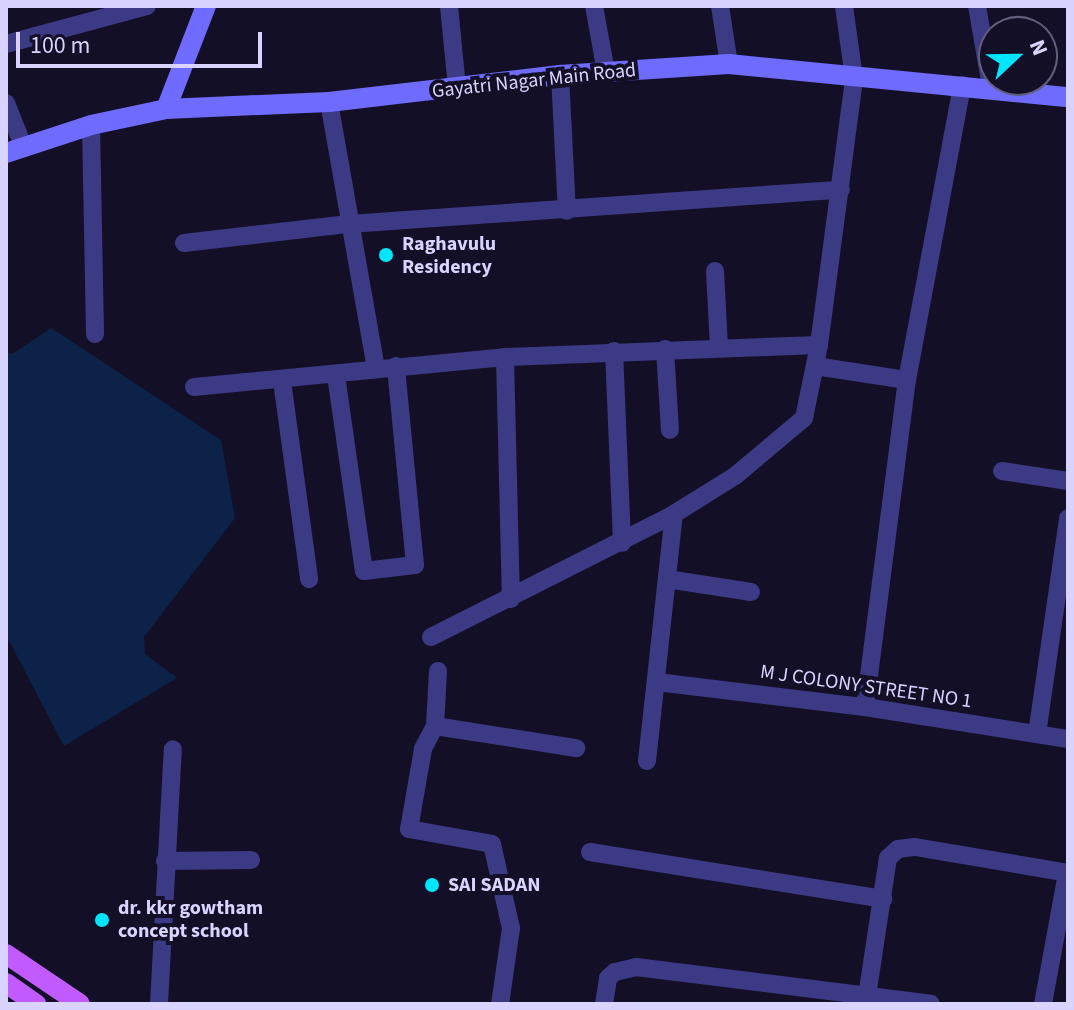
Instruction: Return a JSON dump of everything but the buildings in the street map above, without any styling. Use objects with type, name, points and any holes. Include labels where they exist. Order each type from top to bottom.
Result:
[{"type":"main road","points":[[6,954],[80,1004]]},
{"type":"main road","points":[[6,983],[36,1004]]},
{"type":"street","points":[[6,44],[70,15],[147,6]]},
{"type":"street","points":[[166,109],[206,6]]},
{"type":"street","points":[[449,6],[457,88]]},
{"type":"street","points":[[594,6],[606,72]]},
{"type":"street","points":[[720,6],[729,64]]},
{"type":"street","points":[[431,637],[674,514],[735,476],[804,418],[819,345],[854,78],[844,6]]},
{"type":"street","name":"Gayatri Nagar Main Road","points":[[15,151],[91,125],[166,109],[329,102],[560,75],[729,64],[854,78],[978,86]]},
{"type":"street","points":[[560,75],[567,211]]},
{"type":"street","points":[[865,707],[907,380],[962,85]]},
{"type":"street","points":[[329,102],[376,368]]},
{"type":"street","points":[[6,103],[15,151]]},
{"type":"street","points":[[91,125],[95,334]]},
{"type":"street","points":[[184,243],[349,224],[841,190]]},
{"type":"street","points":[[715,271],[719,347]]},
{"type":"street","points":[[194,387],[282,381],[376,368],[505,357],[819,345]]},
{"type":"street","points":[[665,349],[670,430]]},
{"type":"street","points":[[614,351],[622,543]]},
{"type":"street","points":[[505,357],[511,599]]},
{"type":"street","points":[[336,375],[364,571],[415,565],[396,366]]},
{"type":"street","points":[[815,366],[907,380]]},
{"type":"street","points":[[282,381],[309,579]]},
{"type":"street","points":[[1002,471],[1068,481]]},
{"type":"street","points":[[647,761],[674,514]]},
{"type":"street","points":[[1037,734],[1068,518]]},
{"type":"street","points":[[667,579],[751,592]]},
{"type":"street","points":[[438,671],[435,726],[423,749],[409,829],[492,844],[511,928],[500,1004]]},
{"type":"street","name":"M J COLONY STREET NO 1","points":[[657,682],[865,707],[1068,739]]},
{"type":"street","points":[[435,726],[576,748]]},
{"type":"street","points":[[159,1004],[173,749]]},
{"type":"street","points":[[867,998],[888,858],[904,847],[1068,873],[1043,1004]]},
{"type":"street","points":[[590,852],[883,899]]},
{"type":"street","points":[[165,861],[251,860]]},
{"type":"street","points":[[604,1004],[608,978],[615,972],[636,967],[931,1004]]},
{"type":"water","points":[[51,328],[221,440],[235,518],[144,637],[145,654],[177,678],[64,746],[6,635],[6,352],[12,354]]},
{"type":"place","name":"Raghavulu Residency","points":[[386,255]]},
{"type":"place","name":"SAI SADAN","points":[[432,885]]},
{"type":"place","name":"dr. kkr gowtham concept school","points":[[102,920]]}]
